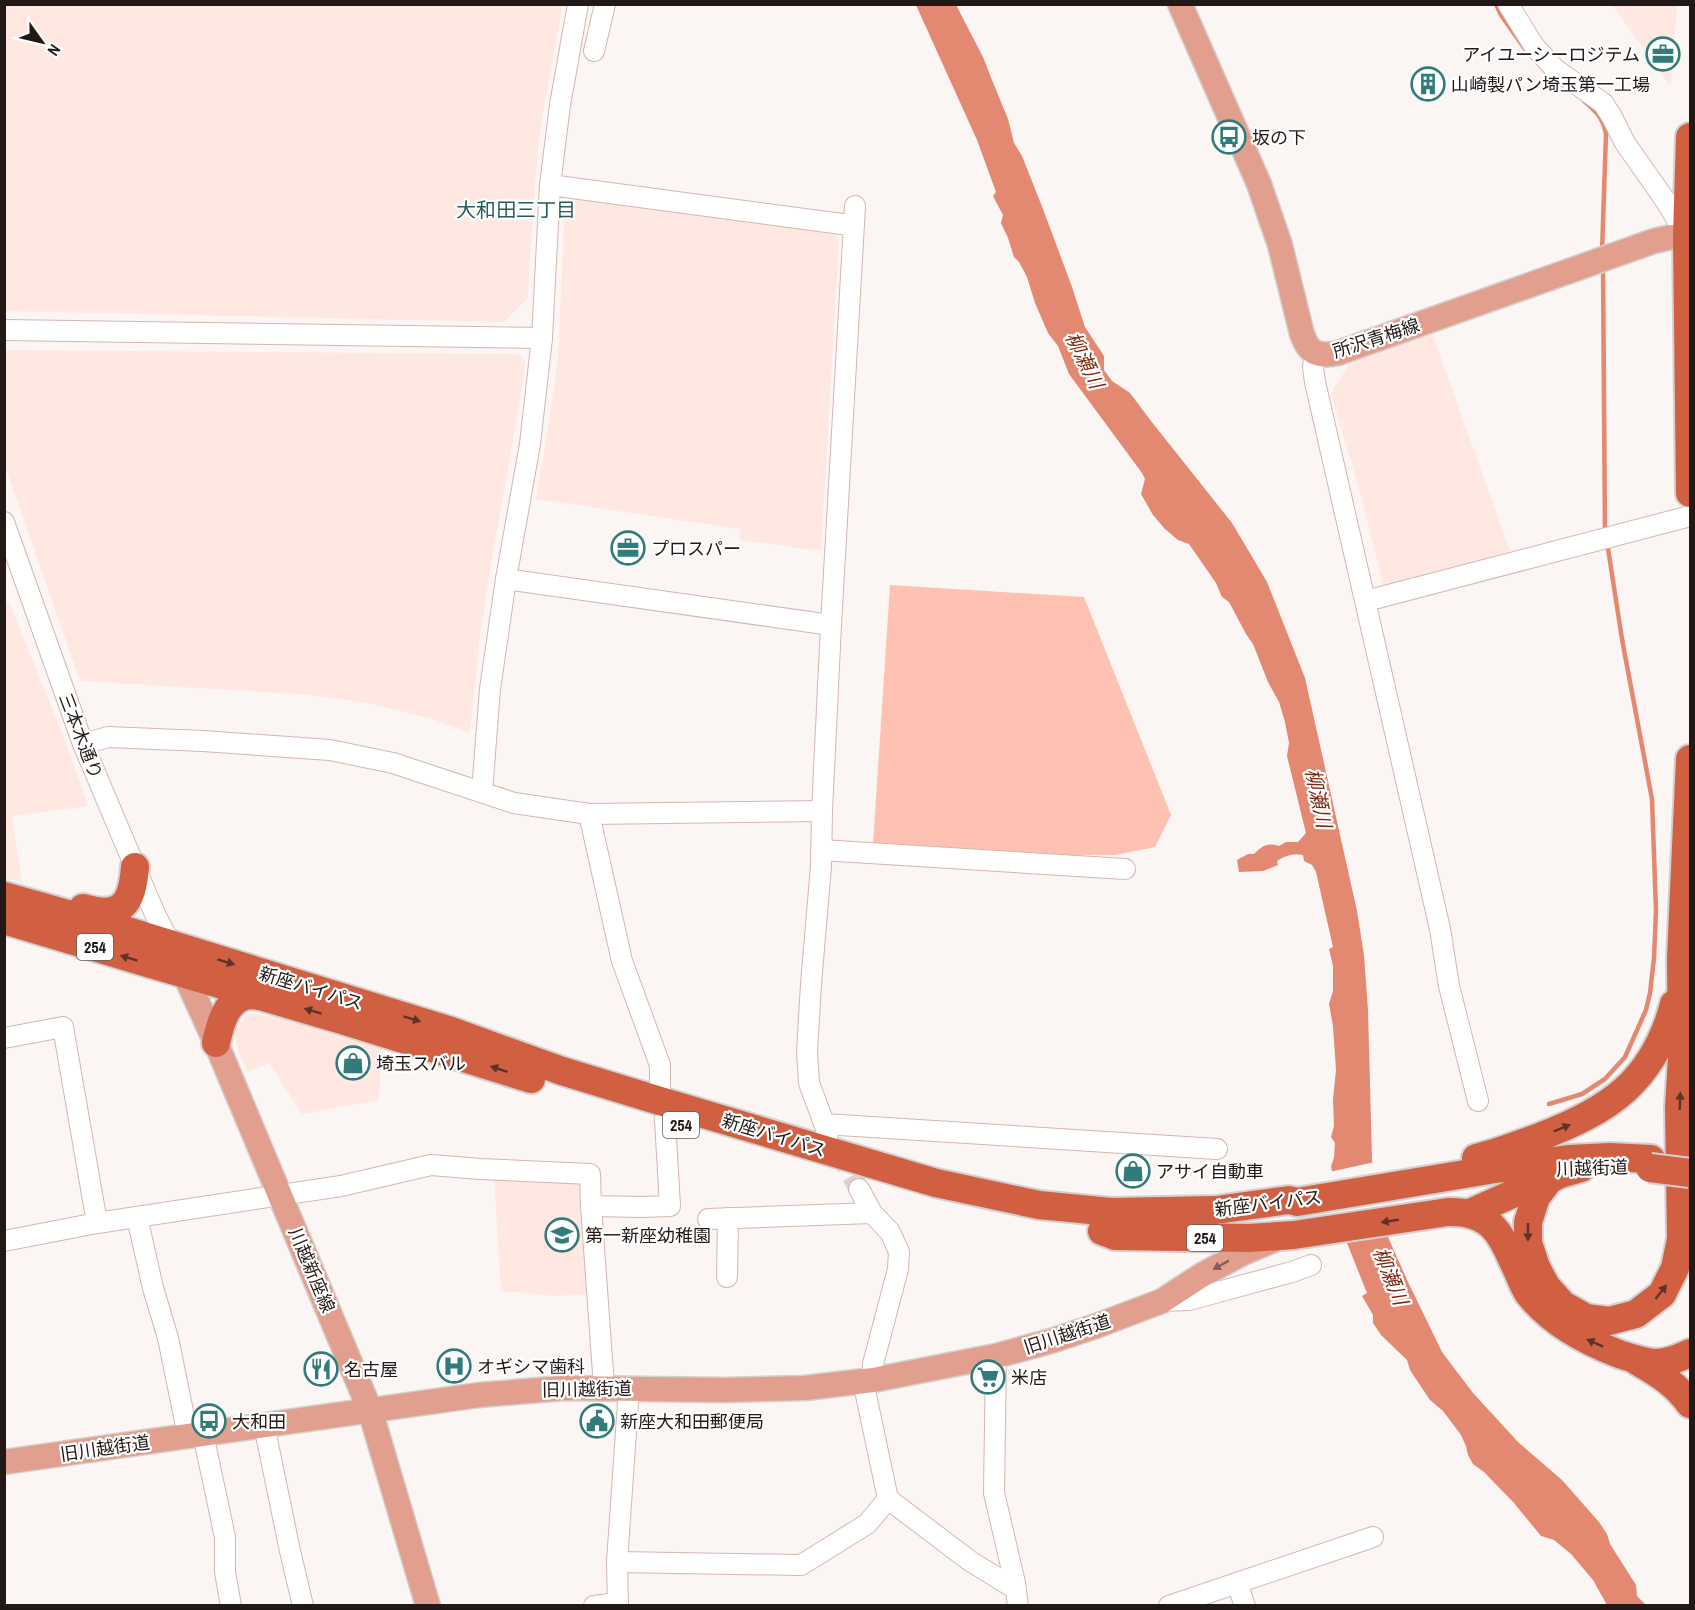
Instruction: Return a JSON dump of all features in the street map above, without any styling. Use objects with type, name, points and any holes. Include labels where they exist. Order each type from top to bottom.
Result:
[{"type":"highway","points":[[1690,137],[1690,493]]},
{"type":"highway","points":[[1549,1180],[1536,1197],[1531,1209],[1528,1222],[1528,1243],[1536,1267],[1546,1286],[1563,1305],[1586,1318],[1609,1321],[1636,1314],[1662,1294],[1675,1268],[1681,1239],[1679,1107],[1690,759]]},
{"type":"highway","points":[[4,894],[49,898],[95,911],[111,912],[118,910],[127,901],[132,889],[135,867]]},
{"type":"highway","name":"新座バイパス","points":[[4,894],[451,1031],[562,1071],[662,1111],[914,1194],[1027,1221],[1102,1231],[1114,1228],[1194,1226],[1238,1222],[1447,1186],[1495,1174]]},
{"type":"highway","name":"新座バイパス","points":[[4,920],[662,1111],[989,1195],[1039,1205],[1111,1212],[1216,1210],[1297,1213]]},
{"type":"highway","points":[[1447,1186],[1495,1153],[1562,1129],[1618,1097],[1641,1074],[1657,1050],[1669,1025],[1682,958]]},
{"type":"highway","points":[[216,1043],[230,1005],[249,995],[265,997]]},
{"type":"highway","points":[[1447,1186],[1560,1153],[1599,1150],[1651,1159],[1690,1156]]},
{"type":"highway","name":"川越街道","points":[[1495,1174],[1570,1160],[1610,1157],[1690,1164]]},
{"type":"highway","name":"川越街道","points":[[1495,1174],[1611,1166],[1651,1159],[1690,1173]]},
{"type":"highway","points":[[1447,1186],[1530,1186],[1572,1170],[1589,1167]]},
{"type":"highway","points":[[1447,1186],[1498,1233],[1526,1291],[1548,1314],[1581,1337],[1633,1359],[1663,1376],[1682,1392],[1690,1404]]},
{"type":"highway","points":[[1633,1359],[1654,1363],[1671,1361],[1690,1353]]},
{"type":"main road","name":"所沢青梅線","points":[[1180,4],[1259,184],[1280,245],[1302,334],[1307,345],[1315,353],[1324,356],[1338,353],[1654,241],[1689,236]]},
{"type":"main road","name":"川越新座線","points":[[170,944],[216,1043],[370,1410],[428,1605]]},
{"type":"main road","name":"旧川越街道","points":[[4,1462],[479,1395],[604,1387],[725,1390],[806,1388],[868,1380],[996,1356],[1051,1341],[1162,1301],[1202,1275],[1268,1242],[1297,1213]]},
{"type":"street","points":[[482,792],[490,688],[506,579],[530,444],[542,338],[550,185],[560,105],[578,4]]},
{"type":"street","points":[[594,51],[605,4]]},
{"type":"street","points":[[1508,4],[1534,46],[1555,69],[1603,103],[1625,143],[1689,236]]},
{"type":"street","points":[[550,185],[842,224],[855,215],[831,625],[821,850],[807,1052],[809,1083],[826,1129],[1217,1149]]},
{"type":"street","points":[[4,330],[542,338]]},
{"type":"street","points":[[1315,353],[1313,367],[1315,382],[1440,929],[1449,986],[1478,1101]]},
{"type":"street","points":[[1366,601],[1690,516]]},
{"type":"street","name":"三本木通り","points":[[4,522],[9,548],[83,744],[170,944]]},
{"type":"street","points":[[506,579],[831,625]]},
{"type":"street","points":[[83,744],[108,736],[330,750],[393,763],[514,803],[589,814],[822,811]]},
{"type":"street","points":[[589,814],[622,961],[660,1065],[670,1206],[591,1206]]},
{"type":"street","points":[[821,850],[1125,869]]},
{"type":"street","points":[[1449,986],[1453,1060]]},
{"type":"street","points":[[4,1038],[63,1028],[97,1223]]},
{"type":"street","points":[[4,1241],[97,1223],[341,1186],[431,1165],[590,1173],[604,1387]]},
{"type":"street","points":[[859,1189],[872,1214],[890,1232],[899,1252],[898,1269],[868,1380],[888,1499],[970,1561],[1009,1585],[1015,1583]]},
{"type":"street","points":[[708,1219],[872,1214]]},
{"type":"street","points":[[137,1217],[153,1288],[225,1537],[225,1572],[231,1605]]},
{"type":"street","points":[[727,1276],[728,1218]]},
{"type":"street","points":[[1162,1301],[1189,1300],[1311,1265]]},
{"type":"street","points":[[996,1356],[994,1493],[1018,1605]]},
{"type":"street","points":[[594,1605],[618,1604],[617,1562],[629,1388]]},
{"type":"street","points":[[264,1425],[303,1605]]},
{"type":"street","points":[[617,1562],[801,1564],[867,1524],[888,1499]]},
{"type":"street","points":[[1170,1605],[1373,1537]]},
{"type":"street","points":[[1237,1583],[1245,1605]]},
{"type":"shaded area","points":[[5,4],[563,5],[538,149],[528,298],[504,322],[5,311]]},
{"type":"shaded area","points":[[1612,5],[1677,5],[1671,87]]},
{"type":"shaded area","points":[[570,196],[834,234],[839,241],[821,551],[739,540],[740,529],[536,499],[558,359],[565,200]]},
{"type":"shaded area","points":[[1432,333],[1511,554],[1384,588],[1358,485],[1331,394],[1351,361]]},
{"type":"shaded area","points":[[5,350],[518,354],[525,361],[520,401],[480,636],[470,733],[432,719],[377,705],[312,695],[80,681],[5,466]]},
{"type":"shaded area","points":[[890,585],[1084,597],[1171,815],[1155,847],[1115,855],[1049,855],[873,844]]},
{"type":"shaded area","points":[[5,602],[9,602],[70,753],[88,806],[12,816],[22,882],[5,878]]},
{"type":"shaded area","points":[[249,1013],[276,1017],[381,1048],[379,1100],[302,1114],[269,1063],[248,1072],[239,1053],[233,1031]]},
{"type":"shaded area","points":[[494,1176],[586,1179],[593,1294],[554,1296],[501,1291]]},
{"type":"water","name":"柳瀬川","points":[[916,5],[956,5],[983,57],[1008,119],[1014,143],[1022,156],[1043,209],[1085,327],[1104,356],[1104,370],[1112,381],[1130,393],[1232,523],[1267,582],[1305,678],[1357,911],[1364,955],[1368,1010],[1372,1160],[1388,1237],[1408,1282],[1442,1352],[1473,1393],[1518,1442],[1562,1480],[1599,1522],[1636,1585],[1637,1596],[1646,1605],[1607,1605],[1593,1580],[1571,1554],[1554,1540],[1541,1536],[1514,1503],[1473,1464],[1461,1435],[1443,1411],[1430,1400],[1410,1370],[1407,1360],[1381,1335],[1373,1323],[1373,1315],[1362,1296],[1367,1293],[1347,1243],[1331,1166],[1335,1143],[1331,1137],[1334,1126],[1333,1100],[1336,1070],[1329,1004],[1333,991],[1333,966],[1329,949],[1333,947],[1316,872],[1300,854],[1284,857],[1277,861],[1278,865],[1263,871],[1239,872],[1237,860],[1248,854],[1254,854],[1271,844],[1279,846],[1286,842],[1298,842],[1306,833],[1287,756],[1289,743],[1279,702],[1268,682],[1253,644],[1229,602],[1222,597],[1216,583],[1189,544],[1178,540],[1153,515],[1141,494],[1145,479],[1142,473],[1069,374],[1058,346],[1048,333],[1035,303],[1027,277],[1014,257],[1001,223],[1003,215],[993,196],[996,192],[977,140]]},
{"type":"pier","points":[[1375,1162],[1391,1235],[1343,1243],[1329,1172]]},
{"type":"waterway","points":[[1496,4],[1527,52]]},
{"type":"waterway","points":[[1584,101],[1598,115],[1606,134],[1602,252]]},
{"type":"waterway","points":[[1603,266],[1605,534]]},
{"type":"waterway","points":[[1549,1104],[1582,1094],[1605,1079],[1625,1057],[1646,1010],[1654,958],[1656,911],[1652,799],[1622,639],[1607,542]]},
{"type":"tunnel","points":[[837,1150],[859,1189]]},
{"type":"place","name":"アイユーシーロジテム","points":[[1663,54]]},
{"type":"place","name":"山崎製パン埼玉第一工場","points":[[1428,84]]},
{"type":"place","name":"坂の下","points":[[1229,137]]},
{"type":"place","name":"プロスパー","points":[[628,548]]},
{"type":"place","name":"埼玉スバル","points":[[353,1063]]},
{"type":"place","name":"アサイ自動車","points":[[1133,1171]]},
{"type":"place","name":"第一新座幼稚園","points":[[562,1235]]},
{"type":"place","name":"オギシマ歯科","points":[[454,1366]]},
{"type":"place","name":"名古屋","points":[[321,1369]]},
{"type":"place","name":"米店","points":[[988,1377]]},
{"type":"place","name":"大和田","points":[[209,1421]]},
{"type":"place","name":"新座大和田郵便局","points":[[597,1421]]},
{"type":"district","name":"大和田三丁目","points":[[516,209]]}]
